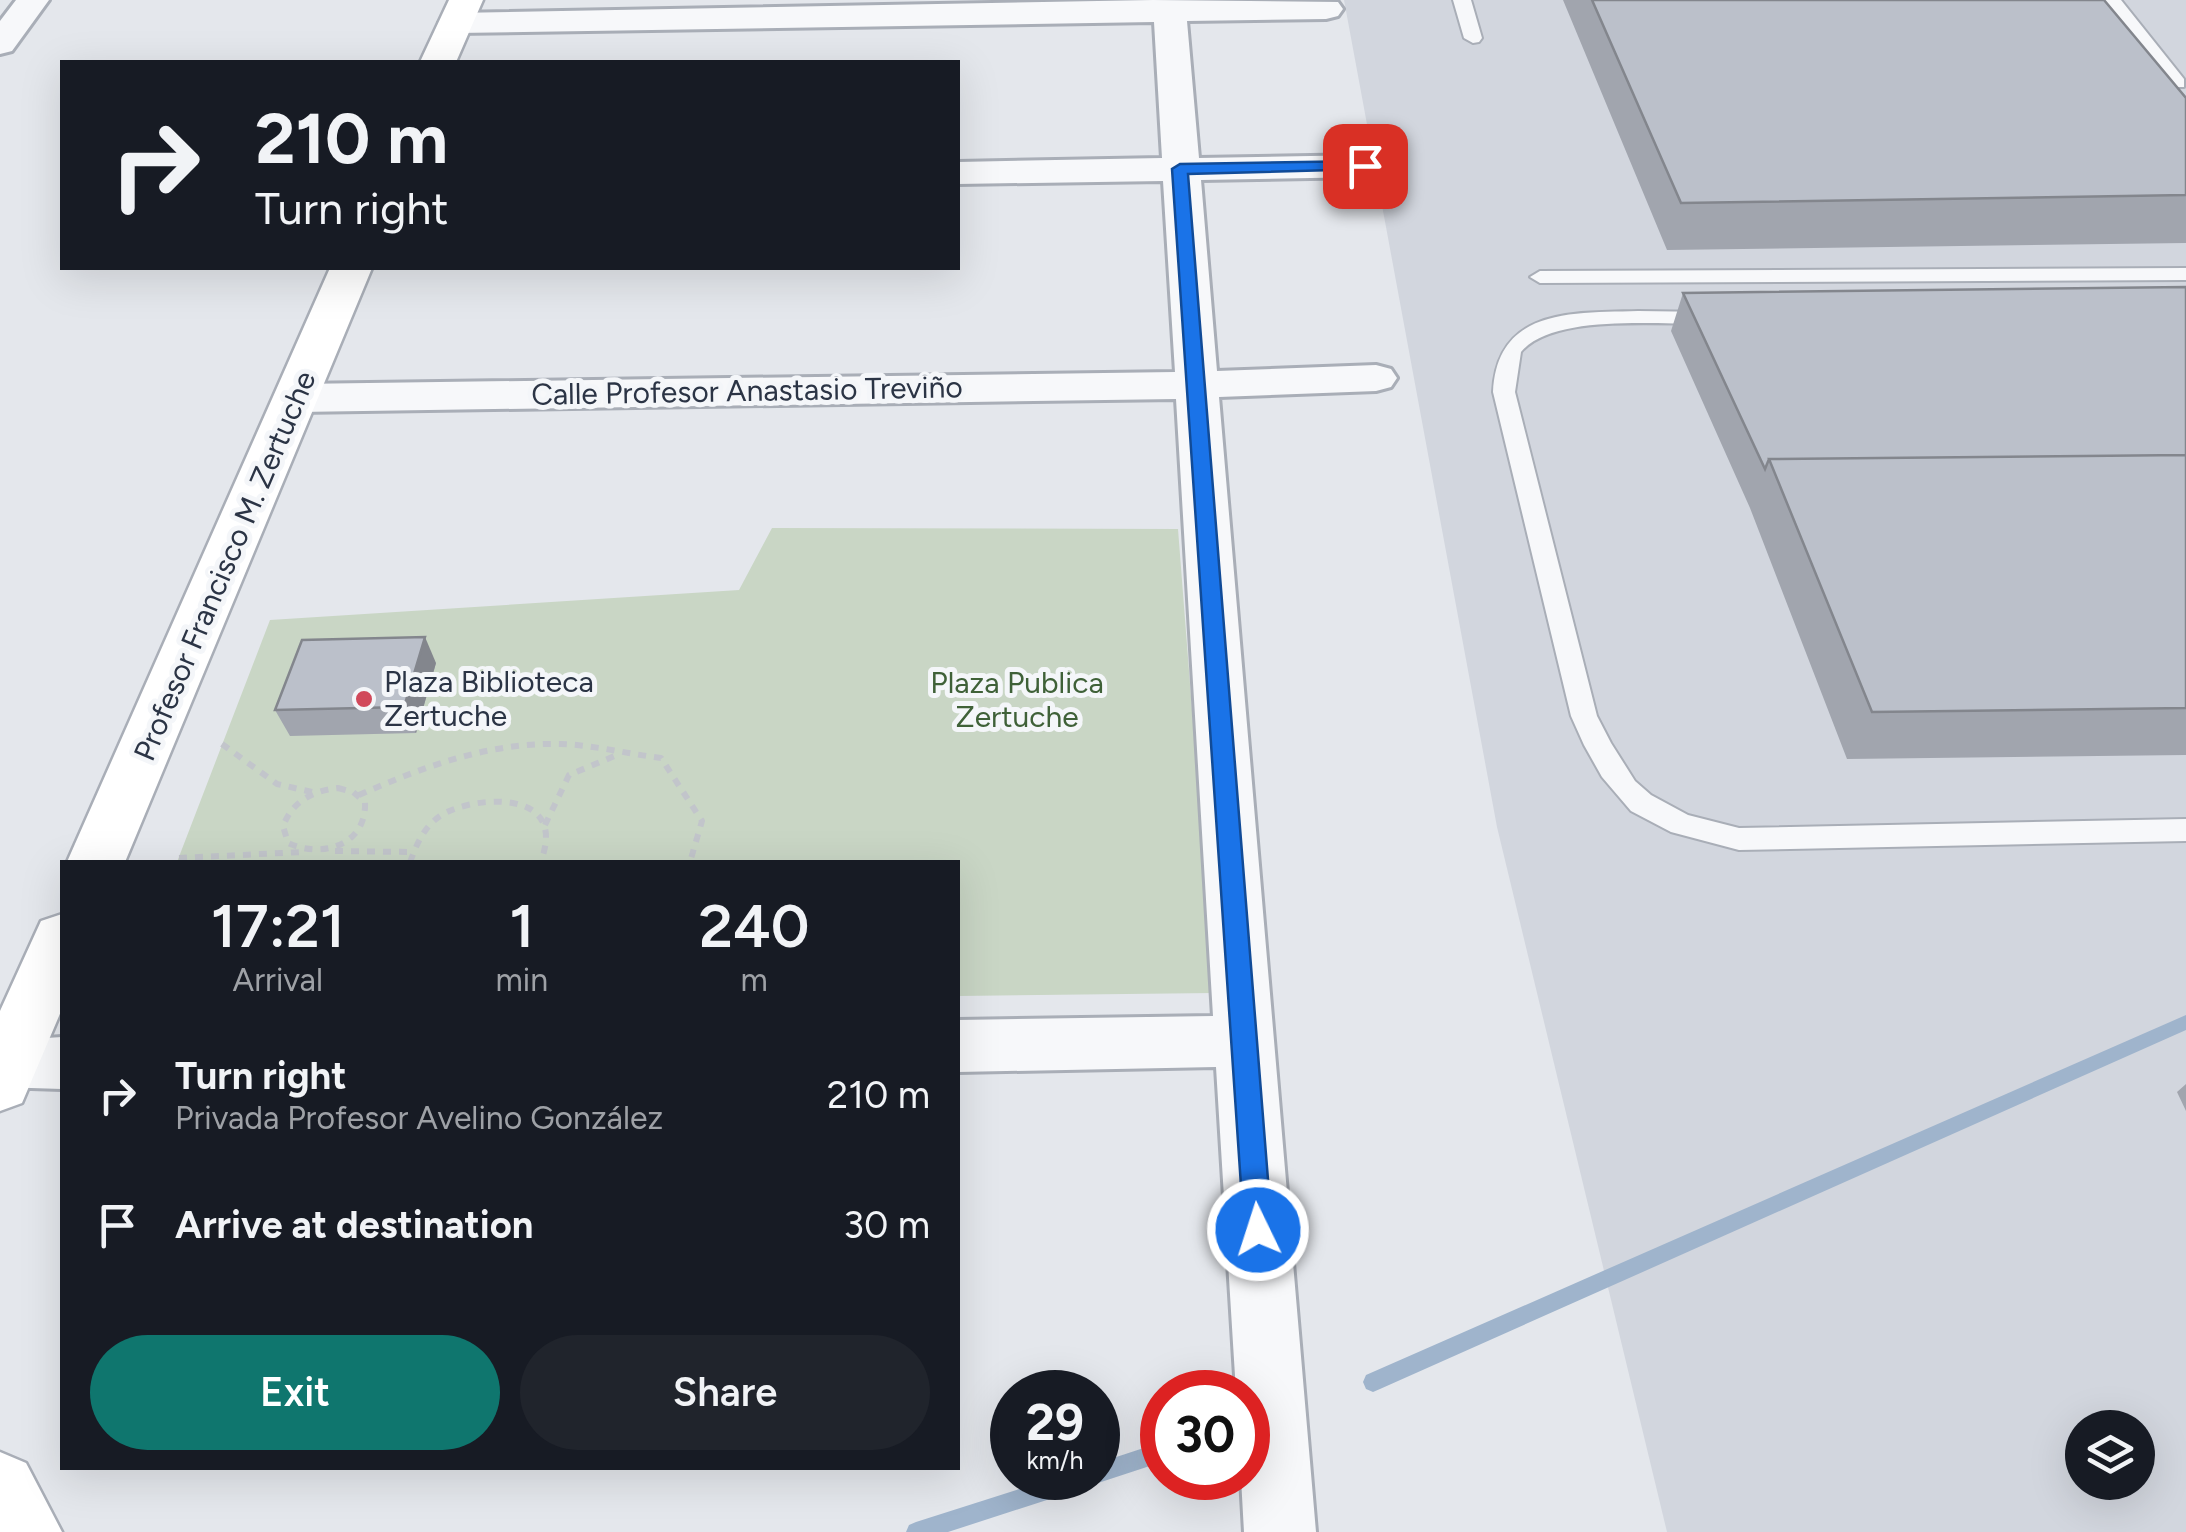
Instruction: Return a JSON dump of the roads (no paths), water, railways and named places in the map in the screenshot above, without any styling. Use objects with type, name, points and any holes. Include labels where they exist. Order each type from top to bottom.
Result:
[{"type":"street","points":[[0,44],[32,0]]},
{"type":"street","points":[[439,60],[461,12],[1170,6],[1326,9]]},
{"type":"street","points":[[1170,6],[1280,1532]]},
{"type":"street","points":[[960,172],[1365,166]]},
{"type":"street","name":"Profesor Francisco M. Zertuche","points":[[97,860],[350,270]]},
{"type":"street","name":"Calle Profesor Anastasio Treviño","points":[[298,398],[1196,385],[1376,378]]},
{"type":"street","points":[[24,1070],[60,946]]},
{"type":"street","points":[[960,1046],[1244,1041]]},
{"type":"street","points":[[0,1489],[24,1532]]},
{"type":"lane","points":[[1462,0],[1473,38]]},
{"type":"lane","points":[[2112,0],[2178,83]]},
{"type":"lane","points":[[1540,278],[2186,274]]},
{"type":"lane","points":[[1740,318],[1604,319],[1554,325],[1519,340],[1506,360],[1504,392],[1584,716],[1604,760],[1635,802],[1688,829],[1739,839],[2186,830]]},
{"type":"waterway","points":[[1373,1382],[2186,1022]]},
{"type":"waterway","points":[[1120,1466],[1140,1459]]},
{"type":"waterway","points":[[916,1532],[1016,1500]]},
{"type":"place","name":"Plaza Biblioteca Zertuche","points":[[364,699]]},
{"type":"park label","name":"Plaza Publica Zertuche","points":[[1017,700]]}]
